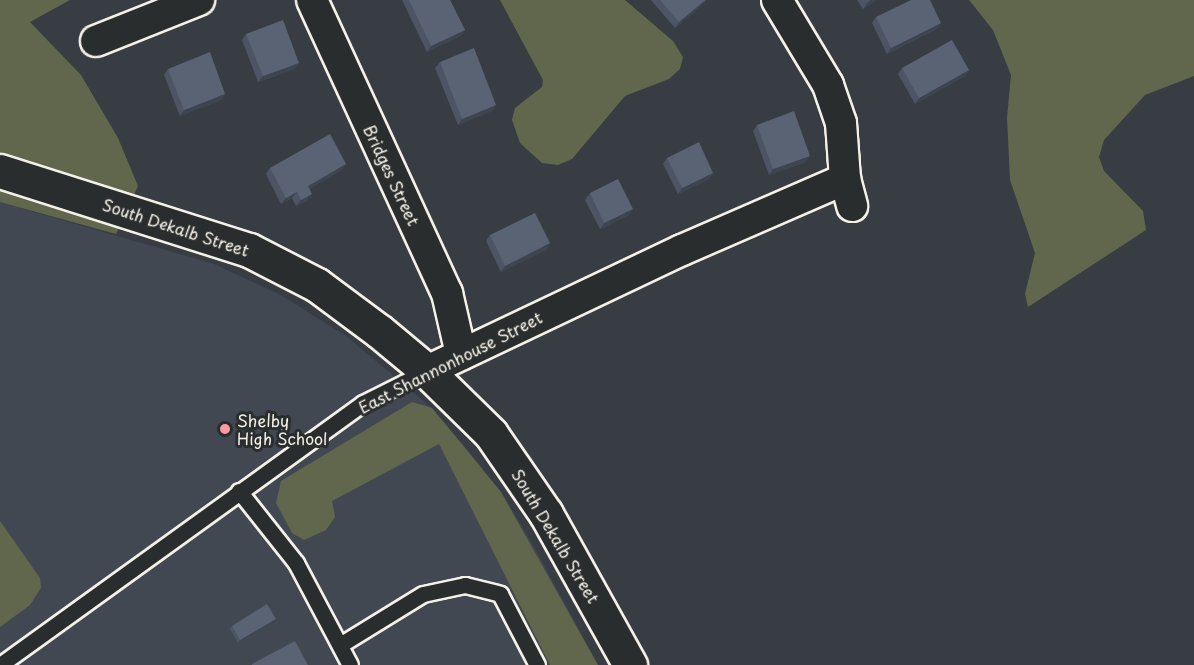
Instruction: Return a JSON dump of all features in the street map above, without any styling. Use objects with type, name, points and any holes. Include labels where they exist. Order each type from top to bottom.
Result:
[{"type":"main road","name":"South Dekalb Street","points":[[0,171],[249,250],[317,285],[427,371],[491,434],[519,473],[561,538],[630,665]]},
{"type":"street","points":[[96,41],[199,0]]},
{"type":"street","name":"Bridges Street","points":[[312,0],[447,293],[461,354]]},
{"type":"street","name":"East Shannonhouse Street","points":[[427,371],[461,354],[849,192],[841,123],[828,85],[777,0]]},
{"type":"lane","name":"East Shannonhouse Street","points":[[0,665],[363,403],[427,371]]},
{"type":"lane","points":[[240,491],[296,562],[350,665]]},
{"type":"lane","points":[[340,645],[423,594],[465,585],[500,594],[537,665]]},
{"type":"shaded area","name":"Shelby High School","points":[[0,202],[214,264],[279,294],[346,336],[432,408],[501,492],[533,545],[598,665],[0,665]]},
{"type":"green space","points":[[0,0],[70,0],[30,22],[81,75],[118,138],[138,186],[116,234],[0,202]]},
{"type":"green space","points":[[500,0],[625,0],[673,41],[683,57],[680,69],[669,79],[625,96],[572,159],[558,165],[542,163],[520,143],[512,120],[515,108],[542,87],[543,80]]},
{"type":"green space","points":[[969,0],[1194,0],[1194,76],[1145,95],[1104,140],[1099,157],[1104,171],[1143,211],[1146,230],[1028,307],[1025,294],[1035,253],[1010,180],[1007,118],[1011,75],[993,30]]},
{"type":"green space","points":[[412,402],[432,408],[501,492],[598,665],[550,665],[439,444],[332,501],[335,517],[326,530],[304,540],[292,533],[276,503],[281,481]]},
{"type":"green space","points":[[0,521],[40,578],[41,588],[30,605],[0,627]]},
{"type":"building","points":[[409,0],[450,0],[465,30],[431,46]]},
{"type":"building","points":[[660,0],[705,0],[679,22]]},
{"type":"building","points":[[911,0],[930,0],[941,23],[891,48],[876,17]]},
{"type":"building","points":[[283,20],[299,63],[263,76],[246,34]]},
{"type":"building","points":[[952,40],[969,70],[919,98],[902,68]]},
{"type":"building","points":[[474,48],[496,105],[462,119],[440,62]]},
{"type":"building","points":[[210,52],[225,94],[184,110],[168,69]]},
{"type":"building","points":[[794,111],[810,156],[773,169],[757,125]]},
{"type":"building","points":[[330,134],[346,164],[308,186],[312,194],[301,200],[297,192],[286,198],[270,168]]},
{"type":"building","points":[[699,142],[713,173],[682,188],[667,158]]},
{"type":"building","points":[[618,179],[633,209],[604,223],[590,193]]},
{"type":"building","points":[[535,213],[550,243],[505,266],[490,235]]},
{"type":"building","points":[[267,604],[276,619],[240,640],[232,626]]},
{"type":"building","points":[[295,641],[308,665],[252,665],[252,664]]},
{"type":"place","name":"Shelby High School","points":[[225,429]]}]
